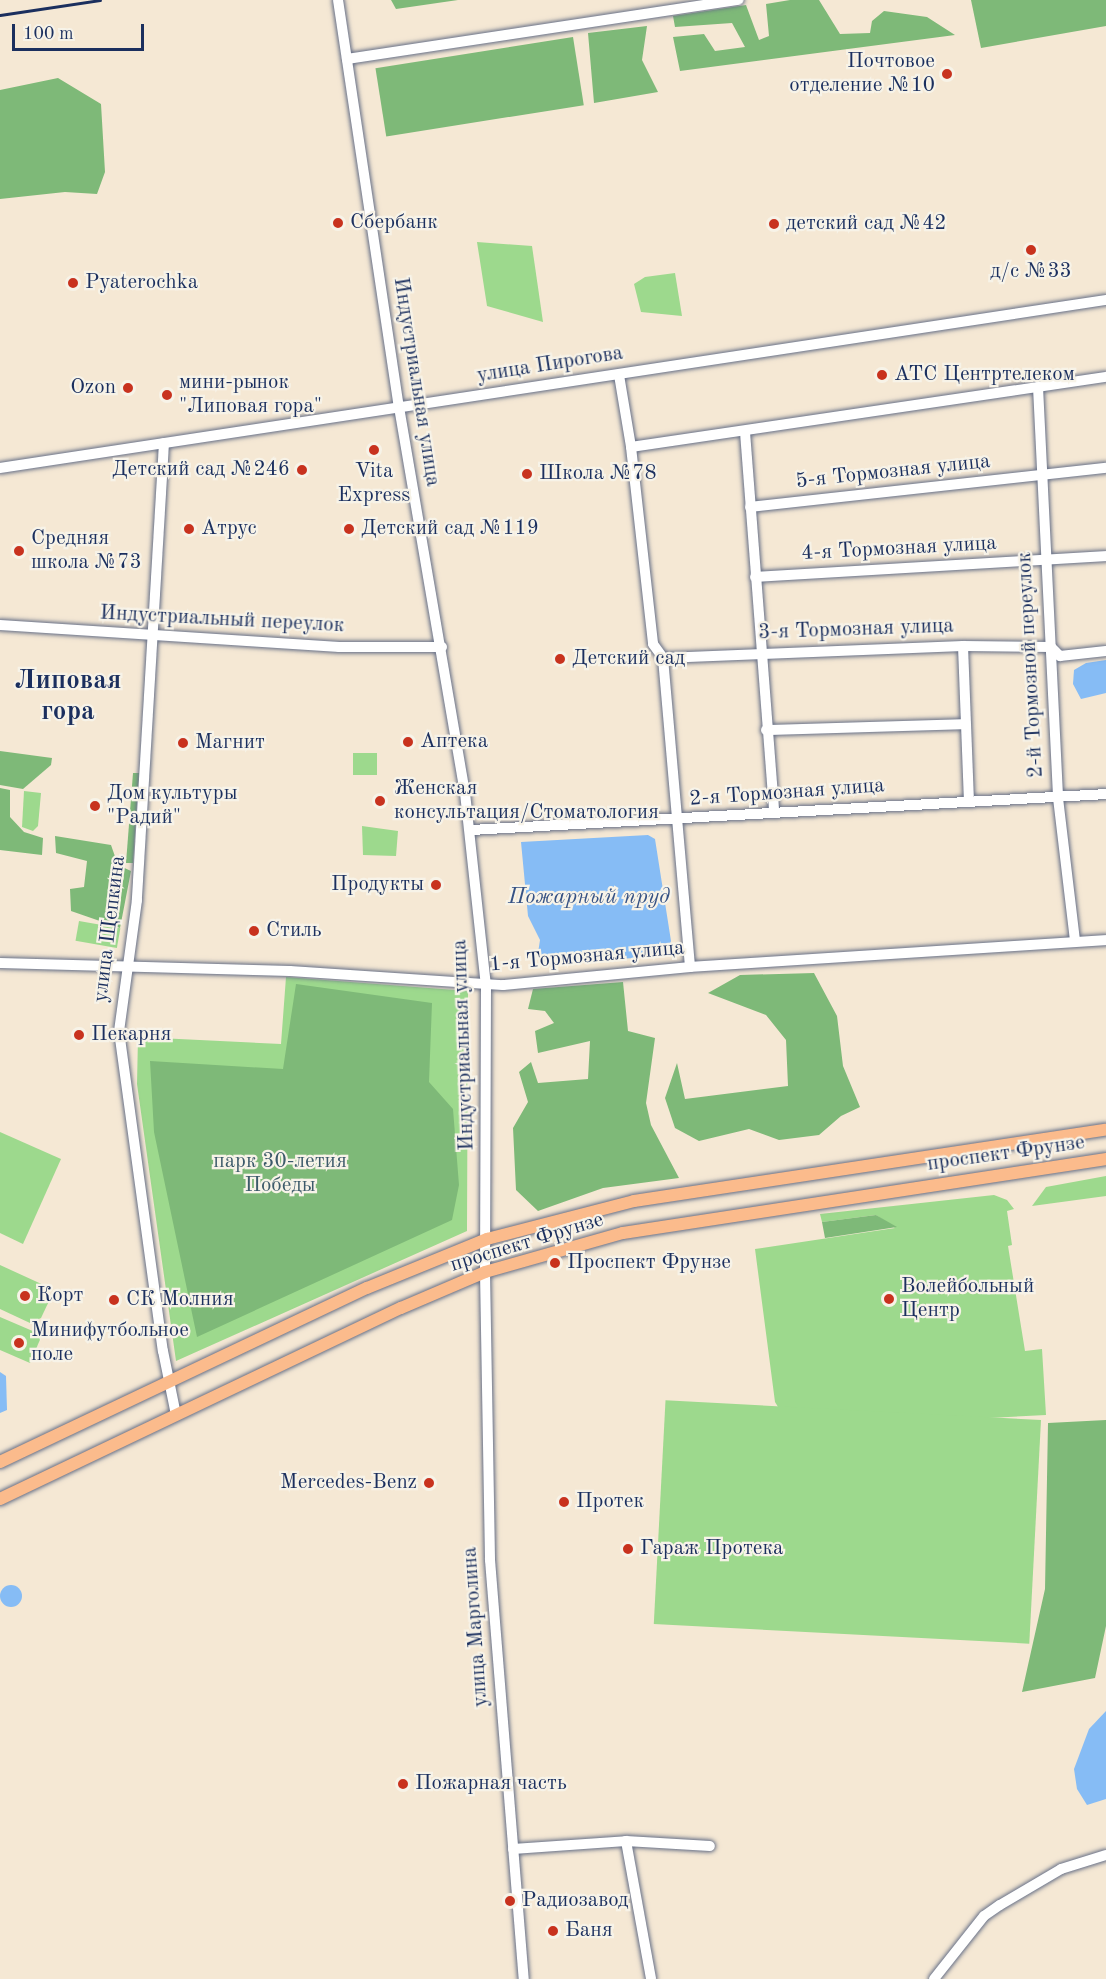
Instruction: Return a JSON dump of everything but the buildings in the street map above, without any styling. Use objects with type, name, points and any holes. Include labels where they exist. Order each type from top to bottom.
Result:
[{"type":"main road","name":"проспект Фрунзе","points":[[0,1462],[367,1288],[487,1239],[634,1201],[1106,1130]]},
{"type":"main road","name":"проспект Фрунзе","points":[[0,1499],[485,1272],[634,1231],[1106,1159]]},
{"type":"street","name":"Индустриальная улица","points":[[338,0],[399,407],[442,647],[471,830],[486,986],[487,1239],[485,1272]]},
{"type":"street","points":[[346,59],[739,0]]},
{"type":"street","name":"улица Пирогова","points":[[0,468],[1106,300]]},
{"type":"street","points":[[618,375],[631,447],[653,644],[663,658],[690,967]]},
{"type":"street","points":[[631,447],[1106,377]]},
{"type":"street","name":"2-й Тормозной переулок","points":[[1038,387],[1044,560],[1051,647],[1058,798],[1075,941]]},
{"type":"street","points":[[745,432],[774,813]]},
{"type":"street","name":"улица Щепкина","points":[[164,443],[155,636],[137,900],[119,1031],[168,1382],[176,1415]]},
{"type":"street","name":"5-я Тормозная улица","points":[[750,507],[1106,468]]},
{"type":"street","name":"4-я Тормозная улица","points":[[755,577],[1106,556]]},
{"type":"street","name":"Индустриальный переулок","points":[[0,625],[339,648],[442,647]]},
{"type":"street","points":[[963,646],[969,802]]},
{"type":"street","name":"3-я Тормозная улица","points":[[663,658],[760,651],[963,646],[1051,647],[1060,656],[1106,651]]},
{"type":"street","points":[[766,730],[965,724]]},
{"type":"street","name":"2-я Тормозная улица","points":[[471,830],[1106,794]]},
{"type":"street","name":"1-я Тормозная улица","points":[[0,963],[290,971],[486,986],[690,967],[1106,940]]},
{"type":"street","name":"улица Марголина","points":[[485,1272],[490,1560],[524,1979]]},
{"type":"street","points":[[626,1841],[651,1979]]},
{"type":"street","points":[[513,1849],[626,1841],[710,1846]]},
{"type":"street","points":[[934,1979],[992,1910],[1061,1869],[1106,1855]]},
{"type":"green space","points":[[391,0],[458,0],[396,9]]},
{"type":"green space","points":[[790,0],[819,0],[840,34],[870,33],[872,21],[884,11],[927,17],[955,35],[680,71],[673,37],[704,34],[715,51],[745,47],[732,23],[675,27],[673,16],[746,5],[759,40],[769,36],[766,4]]},
{"type":"green space","points":[[971,0],[1106,0],[1106,26],[981,48]]},
{"type":"green space","points":[[647,26],[642,60],[658,92],[594,103],[588,33]]},
{"type":"green space","points":[[573,37],[584,105],[386,136],[375,68]]},
{"type":"green space","points":[[58,78],[101,104],[105,172],[97,194],[65,192],[0,199],[0,90]]},
{"type":"green space","points":[[477,242],[532,246],[543,322],[487,306]]},
{"type":"green space","points":[[675,273],[682,316],[641,312],[634,284],[645,277]]},
{"type":"green space","points":[[0,751],[52,758],[51,765],[23,789],[0,785]]},
{"type":"green space","points":[[353,753],[377,753],[377,775],[353,775]]},
{"type":"green space","points":[[133,773],[139,773],[133,863],[126,863]]},
{"type":"green space","points":[[0,788],[10,790],[10,817],[24,832],[43,838],[42,855],[0,850]]},
{"type":"green space","points":[[24,791],[41,793],[38,826],[33,831],[22,827]]},
{"type":"green space","points":[[362,826],[398,831],[396,856],[363,855]]},
{"type":"green space","points":[[55,836],[111,845],[118,865],[131,871],[120,928],[71,911],[70,889],[84,887],[87,861],[56,853]]},
{"type":"green space","points":[[79,921],[120,928],[117,948],[76,941]]},
{"type":"green space","points":[[814,973],[837,1016],[843,1066],[860,1107],[841,1116],[819,1135],[779,1140],[749,1129],[699,1141],[675,1128],[665,1098],[677,1063],[685,1099],[788,1086],[786,1040],[766,1015],[708,993],[740,975]]},
{"type":"green space","name":"парк 30-летия Победы","points":[[286,977],[468,991],[467,1231],[176,1361],[137,1084],[138,1037],[281,1044]]},
{"type":"green space","points":[[623,982],[628,1031],[655,1038],[646,1103],[651,1125],[679,1178],[603,1188],[538,1211],[516,1190],[513,1128],[528,1102],[519,1072],[531,1062],[538,1083],[588,1079],[590,1041],[538,1053],[535,1031],[554,1023],[545,1011],[528,1009],[533,989]]},
{"type":"green space","name":"парк 30-летия Победы","points":[[296,984],[432,1003],[429,1082],[453,1109],[459,1185],[452,1220],[197,1337],[154,1132],[150,1061],[283,1069]]},
{"type":"green space","points":[[0,1132],[61,1159],[23,1244],[0,1233]]},
{"type":"green space","points":[[1106,1176],[1106,1196],[1032,1206],[1046,1187]]},
{"type":"green space","name":"Волейбольный Центр","points":[[994,1195],[1007,1200],[1014,1209],[1007,1211],[1012,1245],[1008,1246],[1025,1351],[1042,1349],[1046,1415],[791,1428],[775,1402],[755,1249],[895,1228],[876,1215],[822,1222],[820,1214]]},
{"type":"green space","points":[[876,1215],[897,1227],[825,1238],[822,1222]]},
{"type":"green space","name":"Корт","points":[[0,1265],[48,1287],[50,1299],[41,1318],[30,1323],[0,1309]]},
{"type":"green space","name":"Минифутбольное поле","points":[[0,1317],[42,1335],[30,1363],[0,1350]]},
{"type":"green space","points":[[666,1400],[1041,1420],[1029,1644],[654,1624]]},
{"type":"green space","points":[[1106,1420],[1106,1626],[1095,1678],[1022,1692],[1045,1589],[1048,1423]]},
{"type":"water","points":[[1106,660],[1106,693],[1081,699],[1073,684],[1074,670],[1086,663]]},
{"type":"water","name":"Пожарный пруд","points":[[648,835],[655,839],[671,941],[666,956],[603,960],[602,956],[569,965],[543,964],[538,953],[540,940],[528,916],[521,842]]},
{"type":"water","points":[[0,1372],[6,1376],[7,1410],[0,1413]]},
{"type":"water","points":[[11,1585],[19,1588],[22,1596],[19,1604],[11,1607],[3,1604],[0,1596],[3,1588]]},
{"type":"water","points":[[1106,1711],[1106,1799],[1087,1805],[1077,1789],[1074,1769],[1089,1729]]},
{"type":"railway","points":[[0,15],[100,0]]},
{"type":"place","name":"Почтовое отделение №10","points":[[947,74]]},
{"type":"place","name":"Сбербанк","points":[[338,223]]},
{"type":"place","name":"детский сад №42","points":[[774,224]]},
{"type":"place","name":"д/с №33","points":[[1031,250]]},
{"type":"place","name":"Pyaterochka","points":[[73,283]]},
{"type":"place","name":"АТС Центртелеком","points":[[882,375]]},
{"type":"place","name":"Ozon","points":[[128,388]]},
{"type":"place","name":"мини-рынок \"Липовая гора\"","points":[[167,395]]},
{"type":"place","name":"Vita Express","points":[[374,450]]},
{"type":"place","name":"Детский сад №246","points":[[302,470]]},
{"type":"place","name":"Школа №78","points":[[527,474]]},
{"type":"place","name":"Атрус","points":[[189,529]]},
{"type":"place","name":"Детский сад №119","points":[[349,529]]},
{"type":"place","name":"Средняя школа №73","points":[[19,551]]},
{"type":"place","name":"Детский сад","points":[[560,659]]},
{"type":"place","name":"Аптека","points":[[408,742]]},
{"type":"place","name":"Магнит","points":[[183,743]]},
{"type":"place","name":"Женская консультация/Стоматология","points":[[380,801]]},
{"type":"place","name":"Дом культуры \"Радий\"","points":[[95,806]]},
{"type":"place","name":"Продукты","points":[[436,885]]},
{"type":"place","name":"Стиль","points":[[254,931]]},
{"type":"place","name":"Пекарня","points":[[79,1035]]},
{"type":"place","name":"Проспект Фрунзе","points":[[555,1263]]},
{"type":"place","name":"Корт","points":[[25,1296]]},
{"type":"place","name":"Волейбольный Центр","points":[[889,1299]]},
{"type":"place","name":"СК Молния","points":[[114,1300]]},
{"type":"place","name":"Минифутбольное поле","points":[[19,1343]]},
{"type":"place","name":"Mercedes-Benz","points":[[429,1483]]},
{"type":"place","name":"Протек","points":[[564,1502]]},
{"type":"place","name":"Гараж Протека","points":[[628,1549]]},
{"type":"place","name":"Пожарная часть","points":[[403,1784]]},
{"type":"place","name":"Радиозавод","points":[[510,1901]]},
{"type":"place","name":"Баня","points":[[553,1931]]},
{"type":"district","name":"Липовая гора","points":[[68,696]]}]
